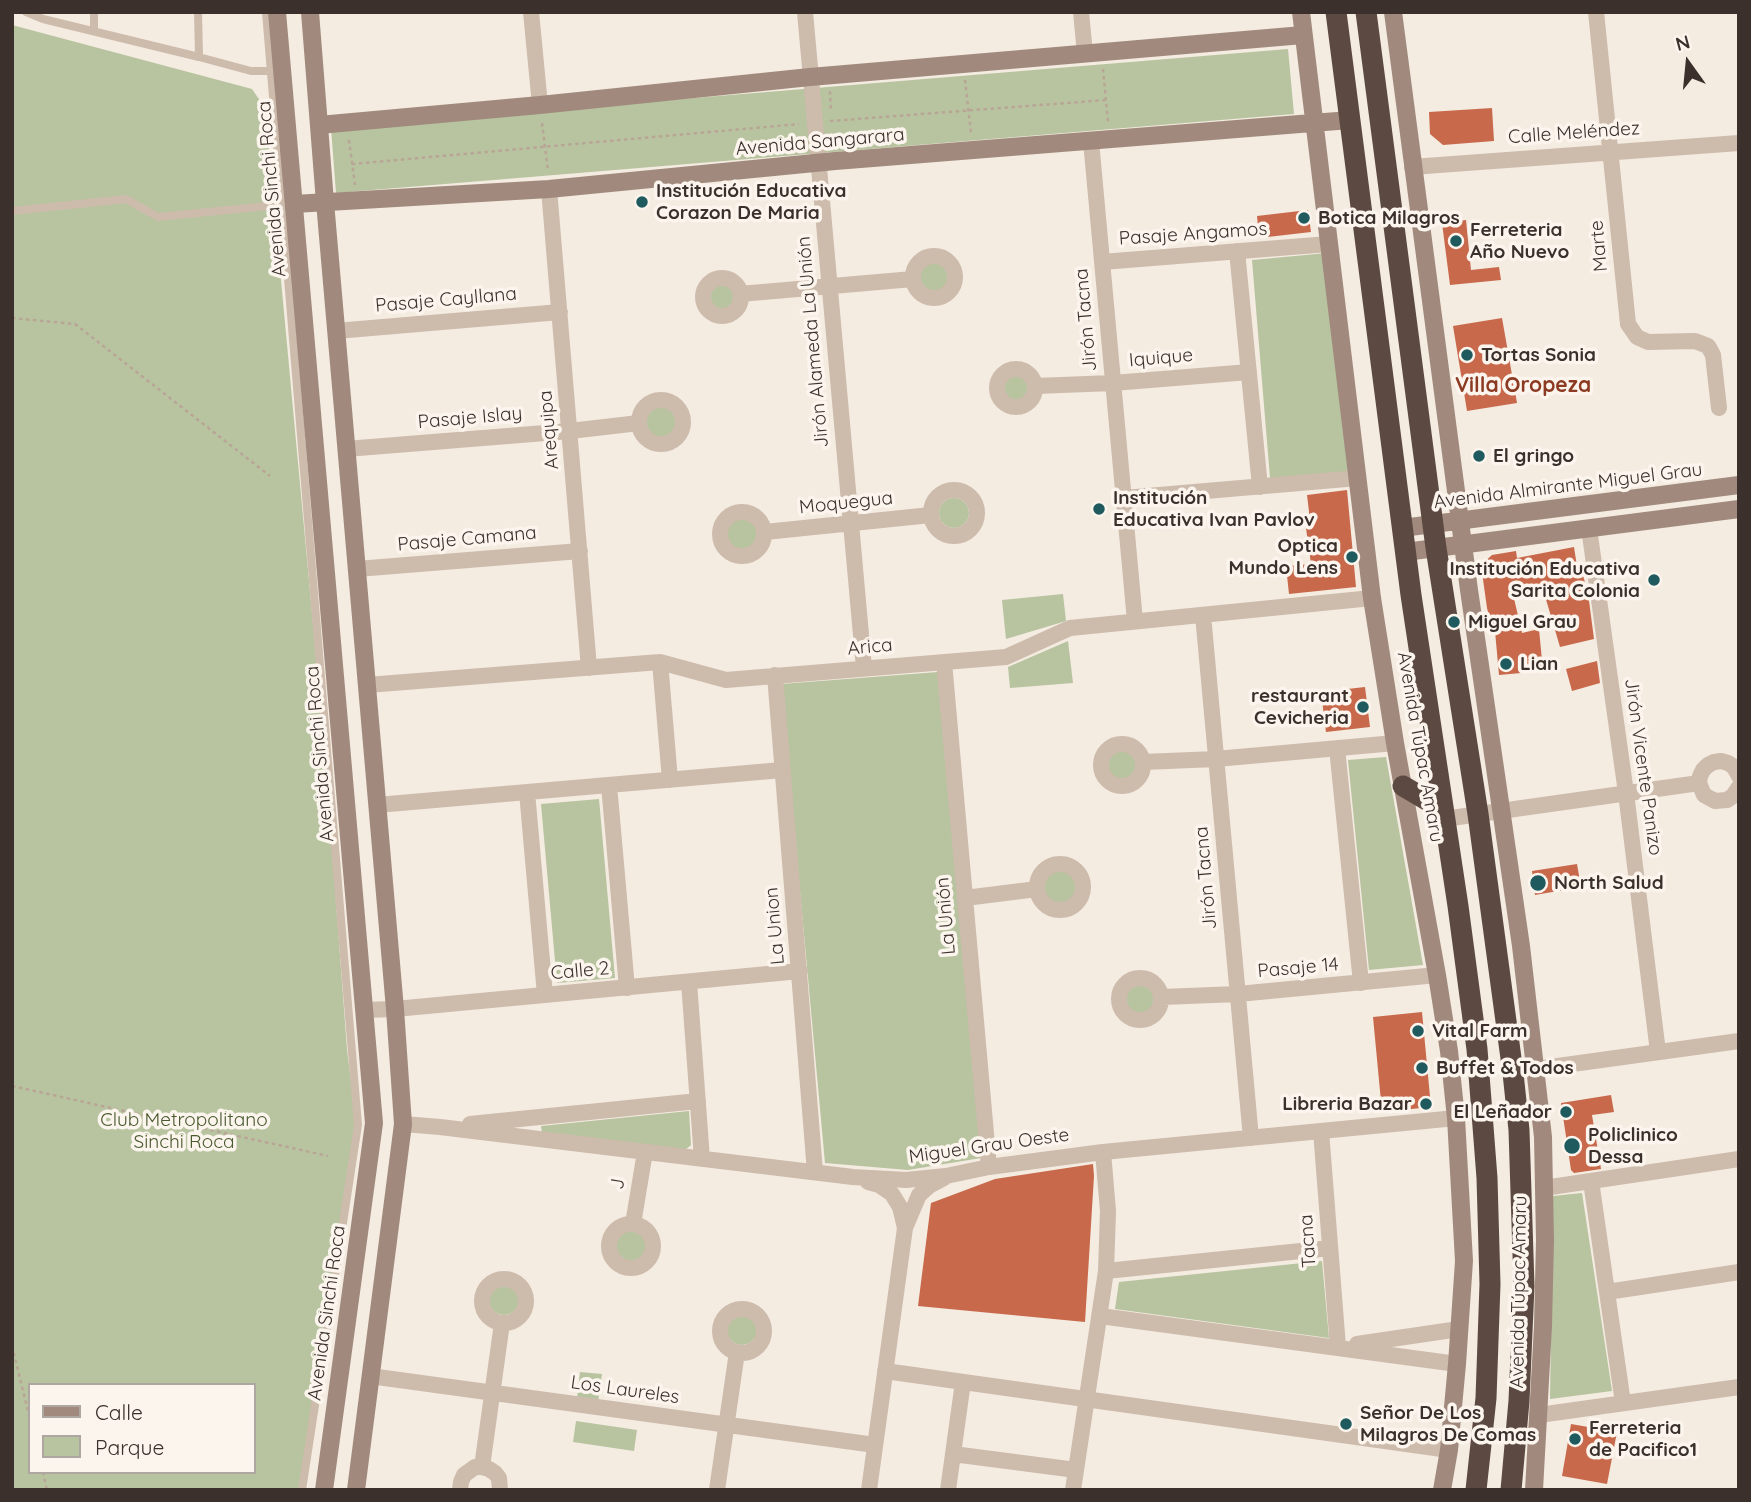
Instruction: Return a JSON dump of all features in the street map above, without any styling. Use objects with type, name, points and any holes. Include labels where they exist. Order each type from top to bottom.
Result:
[{"type":"highway","name":"Avenida Túpac Amaru","points":[[1336,12],[1405,552],[1477,1049],[1487,1178],[1490,1284],[1486,1398],[1476,1490]]},
{"type":"highway","name":"Avenida Túpac Amaru","points":[[1366,12],[1436,548],[1478,814],[1520,1130],[1524,1286],[1519,1401],[1511,1490]]},
{"type":"highway","points":[[1403,786],[1443,814]]},
{"type":"street","name":"Avenida Sinchi Roca","points":[[277,12],[277,71],[315,519],[374,1123],[324,1490]]},
{"type":"street","points":[[310,12],[395,1010],[402,1124],[356,1490]]},
{"type":"street","points":[[531,12],[540,105]]},
{"type":"street","name":"Jirón Alameda La Unión","points":[[804,12],[863,668]]},
{"type":"street","points":[[1081,12],[1093,53]]},
{"type":"street","name":"Avenida Túpac Amaru","points":[[1301,12],[1372,598],[1437,975],[1456,1118],[1464,1261],[1449,1450],[1442,1490]]},
{"type":"street","name":"Avenida Túpac Amaru","points":[[1393,12],[1463,544],[1521,946],[1543,1137],[1544,1326],[1534,1490]]},
{"type":"street","name":"Marte","points":[[1596,12],[1628,324],[1637,337],[1648,342],[1695,341],[1708,346],[1713,355],[1719,408]]},
{"type":"street","points":[[319,125],[810,77],[1303,35]]},
{"type":"street","points":[[277,71],[314,67]]},
{"type":"street","name":"Avenida Sangarara","points":[[288,204],[550,189],[818,163],[1350,120]]},
{"type":"street","name":"Jirón Tacna","points":[[1091,141],[1135,621]]},
{"type":"street","name":"Calle Meléndez","points":[[1412,167],[1739,143]]},
{"type":"street","name":"Arequipa","points":[[550,189],[589,668]]},
{"type":"street","name":"Pasaje Angamos","points":[[1102,262],[1329,244]]},
{"type":"street","points":[[1237,251],[1260,487]]},
{"type":"street","points":[[740,294],[913,279]]},
{"type":"street","name":"Pasaje Cayllana","points":[[336,331],[560,312]]},
{"type":"street","name":"Iquique","points":[[1035,386],[1249,372]]},
{"type":"street","name":"Pasaje Islay","points":[[346,449],[639,423]]},
{"type":"street","points":[[1124,498],[1358,478]]},
{"type":"street","name":"Avenida Almirante Miguel Grau","points":[[1402,528],[1739,485]]},
{"type":"street","points":[[1405,552],[1739,509]]},
{"type":"street","name":"Moquegua","points":[[765,532],[931,515]]},
{"type":"street","name":"Jirón Vicente Panizo","points":[[1589,528],[1658,1052]]},
{"type":"street","name":"Pasaje Camana","points":[[357,569],[580,551]]},
{"type":"street","name":"Arica","points":[[367,685],[660,662],[726,680],[1006,657],[1070,628],[1372,598]]},
{"type":"street","name":"Jirón Tacna","points":[[1203,615],[1251,1138]]},
{"type":"street","points":[[660,662],[670,780]]},
{"type":"street","name":"La Unión","points":[[944,662],[989,1167]]},
{"type":"street","name":"La Union","points":[[775,676],[815,1172]]},
{"type":"street","points":[[1143,762],[1216,759],[1395,743]]},
{"type":"street","points":[[1337,748],[1361,983]]},
{"type":"street","points":[[1739,776],[1728,763],[1714,762],[1703,770],[1699,783],[1704,795],[1715,801],[1727,800],[1739,787]]},
{"type":"street","points":[[377,805],[782,770]]},
{"type":"street","points":[[1443,814],[1478,814],[1699,783]]},
{"type":"street","points":[[609,785],[627,988]]},
{"type":"street","points":[[527,792],[545,995]]},
{"type":"street","points":[[965,898],[1037,889]]},
{"type":"street","name":"Calle 2","points":[[364,1010],[395,1010],[800,971]]},
{"type":"street","name":"Pasaje 14","points":[[1162,998],[1238,994],[1437,975]]},
{"type":"street","points":[[689,982],[702,1159]]},
{"type":"street","points":[[1536,1069],[1739,1041]]},
{"type":"street","points":[[440,1127],[698,1101]]},
{"type":"street","name":"Miguel Grau Oeste","points":[[402,1124],[853,1177],[906,1180],[1103,1152],[1456,1118]]},
{"type":"street","name":"Tacna","points":[[1321,1131],[1338,1347]]},
{"type":"street","name":"J","points":[[633,1224],[645,1152]]},
{"type":"street","points":[[1073,1490],[1106,1271],[1108,1211],[1103,1152]]},
{"type":"street","points":[[1544,1188],[1739,1159]]},
{"type":"street","points":[[869,1490],[905,1228],[919,1195],[946,1176]]},
{"type":"street","points":[[853,1177],[879,1185],[892,1194],[900,1207],[905,1228]]},
{"type":"street","points":[[1591,1181],[1623,1403]]},
{"type":"street","points":[[1106,1271],[1330,1248]]},
{"type":"street","points":[[1607,1292],[1739,1272]]},
{"type":"street","points":[[1100,1316],[1457,1364]]},
{"type":"street","points":[[482,1467],[502,1323]]},
{"type":"street","points":[[1338,1347],[1459,1329]]},
{"type":"street","points":[[717,1490],[737,1352]]},
{"type":"street","points":[[885,1371],[1449,1450]]},
{"type":"street","name":"Los Laureles","points":[[370,1376],[875,1445]]},
{"type":"street","points":[[948,1490],[962,1382]]},
{"type":"street","points":[[1539,1415],[1739,1387]]},
{"type":"street","points":[[953,1454],[1076,1470]]},
{"type":"street","points":[[460,1490],[464,1475],[475,1467],[489,1469],[495,1473],[499,1478],[500,1490]]},
{"type":"lane","points":[[26,12],[43,19],[251,71],[277,71],[267,12]]},
{"type":"lane","points":[[94,12],[94,31]]},
{"type":"lane","points":[[198,12],[199,57]]},
{"type":"lane","points":[[12,211],[126,199],[158,217],[288,204]]},
{"type":"lane","points":[[302,1490],[358,1125],[315,519]]},
{"type":"path","points":[[1093,53],[1106,100],[1109,139]]},
{"type":"path","points":[[963,64],[973,150]]},
{"type":"path","points":[[352,164],[814,122],[1106,100]]},
{"type":"path","points":[[540,105],[550,189]]},
{"type":"path","points":[[347,123],[356,200]]},
{"type":"path","points":[[12,318],[75,324],[270,476]]},
{"type":"path","points":[[12,1086],[328,1157]]},
{"type":"path","points":[[12,1346],[28,1411]]},
{"type":"path","points":[[12,1367],[18,1369]]},
{"type":"green space","name":"Club Metropolitano Sinchi Roca","points":[[12,25],[252,89],[265,108],[324,742],[347,1049],[357,1134],[301,1490],[12,1490]]},
{"type":"green space","points":[[1288,49],[1294,114],[336,193],[331,128]]},
{"type":"green space","points":[[1327,253],[1355,473],[1270,478],[1252,260]]},
{"type":"green space","points":[[935,261],[946,265],[950,276],[946,287],[935,291],[924,287],[920,276],[924,265]]},
{"type":"green space","points":[[722,280],[733,285],[738,296],[733,307],[722,312],[711,307],[706,296],[711,285]]},
{"type":"green space","points":[[1016,374],[1026,378],[1030,388],[1026,398],[1016,402],[1006,398],[1002,388],[1006,378]]},
{"type":"green space","points":[[661,405],[673,410],[678,422],[673,434],[661,439],[649,434],[644,422],[649,410]]},
{"type":"green space","points":[[954,498],[965,502],[969,513],[965,524],[954,528],[943,524],[939,513],[943,502]]},
{"type":"green space","points":[[743,517],[755,522],[760,534],[755,546],[743,551],[731,546],[726,534],[731,522]]},
{"type":"green space","points":[[1063,594],[1066,621],[1006,639],[1002,600]]},
{"type":"green space","points":[[1068,641],[1073,683],[1010,688],[1008,667]]},
{"type":"green space","points":[[938,672],[981,1158],[908,1170],[825,1163],[781,684]]},
{"type":"green space","points":[[1122,748],[1133,753],[1138,764],[1133,775],[1122,780],[1111,775],[1106,764],[1111,753]]},
{"type":"green space","points":[[1386,757],[1423,965],[1369,970],[1348,760]]},
{"type":"green space","points":[[599,799],[615,978],[557,983],[541,804]]},
{"type":"green space","points":[[1060,869],[1073,875],[1079,888],[1073,901],[1060,907],[1047,901],[1041,888],[1047,875]]},
{"type":"green space","points":[[1140,981],[1153,986],[1158,999],[1153,1012],[1140,1017],[1127,1012],[1122,999],[1127,986]]},
{"type":"green space","points":[[689,1111],[691,1145],[684,1151],[542,1133],[541,1126]]},
{"type":"green space","points":[[1582,1193],[1612,1391],[1550,1399],[1553,1196]]},
{"type":"green space","points":[[631,1231],[642,1235],[646,1246],[642,1257],[631,1261],[620,1257],[616,1246],[620,1235]]},
{"type":"green space","points":[[1322,1261],[1329,1338],[1115,1309],[1119,1282]]},
{"type":"green space","points":[[504,1285],[515,1289],[519,1300],[515,1311],[504,1315],[493,1311],[489,1300],[493,1289]]},
{"type":"green space","points":[[742,1315],[753,1319],[757,1330],[753,1341],[742,1345],[731,1341],[727,1330],[731,1319]]},
{"type":"green space","points":[[580,1372],[602,1374],[598,1402],[577,1399]]},
{"type":"green space","points":[[576,1421],[637,1430],[634,1451],[573,1442]]},
{"type":"building","points":[[1492,108],[1494,141],[1443,145],[1430,134],[1429,112]]},
{"type":"building","points":[[1308,210],[1311,232],[1259,238],[1257,216]]},
{"type":"building","points":[[1466,220],[1471,270],[1499,267],[1501,280],[1450,285],[1442,223]]},
{"type":"building","points":[[1502,318],[1517,403],[1467,411],[1453,326]]},
{"type":"building","points":[[1347,490],[1356,587],[1289,594],[1286,566],[1311,564],[1305,521],[1310,520],[1307,495]]},
{"type":"building","points":[[1574,547],[1578,573],[1582,572],[1588,593],[1594,639],[1560,647],[1545,596],[1540,597],[1538,590],[1513,594],[1522,633],[1539,629],[1543,671],[1499,675],[1495,631],[1493,632],[1487,608],[1481,565],[1492,555],[1516,551],[1517,558]]},
{"type":"building","points":[[1597,661],[1600,683],[1572,691],[1566,669]]},
{"type":"building","points":[[1365,687],[1370,727],[1326,732],[1321,692]]},
{"type":"building","points":[[1577,864],[1581,887],[1535,895],[1532,871]]},
{"type":"building","points":[[1422,1012],[1431,1107],[1382,1112],[1373,1017]]},
{"type":"building","points":[[1611,1095],[1614,1112],[1592,1115],[1601,1169],[1574,1173],[1571,1170],[1561,1103]]},
{"type":"building","points":[[1093,1164],[1085,1322],[918,1306],[931,1203],[995,1179]]},
{"type":"building","points":[[1571,1424],[1617,1432],[1607,1484],[1562,1476]]},
{"type":"place","name":"Institución Educativa Corazon De Maria","points":[[642,202]]},
{"type":"place","name":"Botica Milagros","points":[[1304,218]]},
{"type":"place","name":"Ferreteria Año Nuevo","points":[[1456,241]]},
{"type":"place","name":"Tortas Sonia","points":[[1467,355]]},
{"type":"place","name":"El gringo","points":[[1479,456]]},
{"type":"place","name":"Institución Educativa Ivan Pavlov","points":[[1099,509]]},
{"type":"place","name":"Optica Mundo Lens","points":[[1352,557]]},
{"type":"place","name":"Institución Educativa Sarita Colonia","points":[[1654,580]]},
{"type":"place","name":"Miguel Grau","points":[[1454,622]]},
{"type":"place","name":"Lian","points":[[1506,664]]},
{"type":"place","name":"restaurant Cevicheria","points":[[1363,707]]},
{"type":"place","name":"North Salud","points":[[1538,883]]},
{"type":"place","name":"Vital Farm","points":[[1418,1031]]},
{"type":"place","name":"Buffet & Todos","points":[[1422,1068]]},
{"type":"place","name":"Libreria Bazar","points":[[1426,1104]]},
{"type":"place","name":"El Leñador","points":[[1566,1112]]},
{"type":"place","name":"Policlinico Dessa","points":[[1572,1146]]},
{"type":"place","name":"Señor De Los Milagros De Comas","points":[[1346,1424]]},
{"type":"place","name":"Ferreteria de Pacifico1","points":[[1575,1439]]},
{"type":"district","name":"Villa Oropeza","points":[[1523,386]]}]
